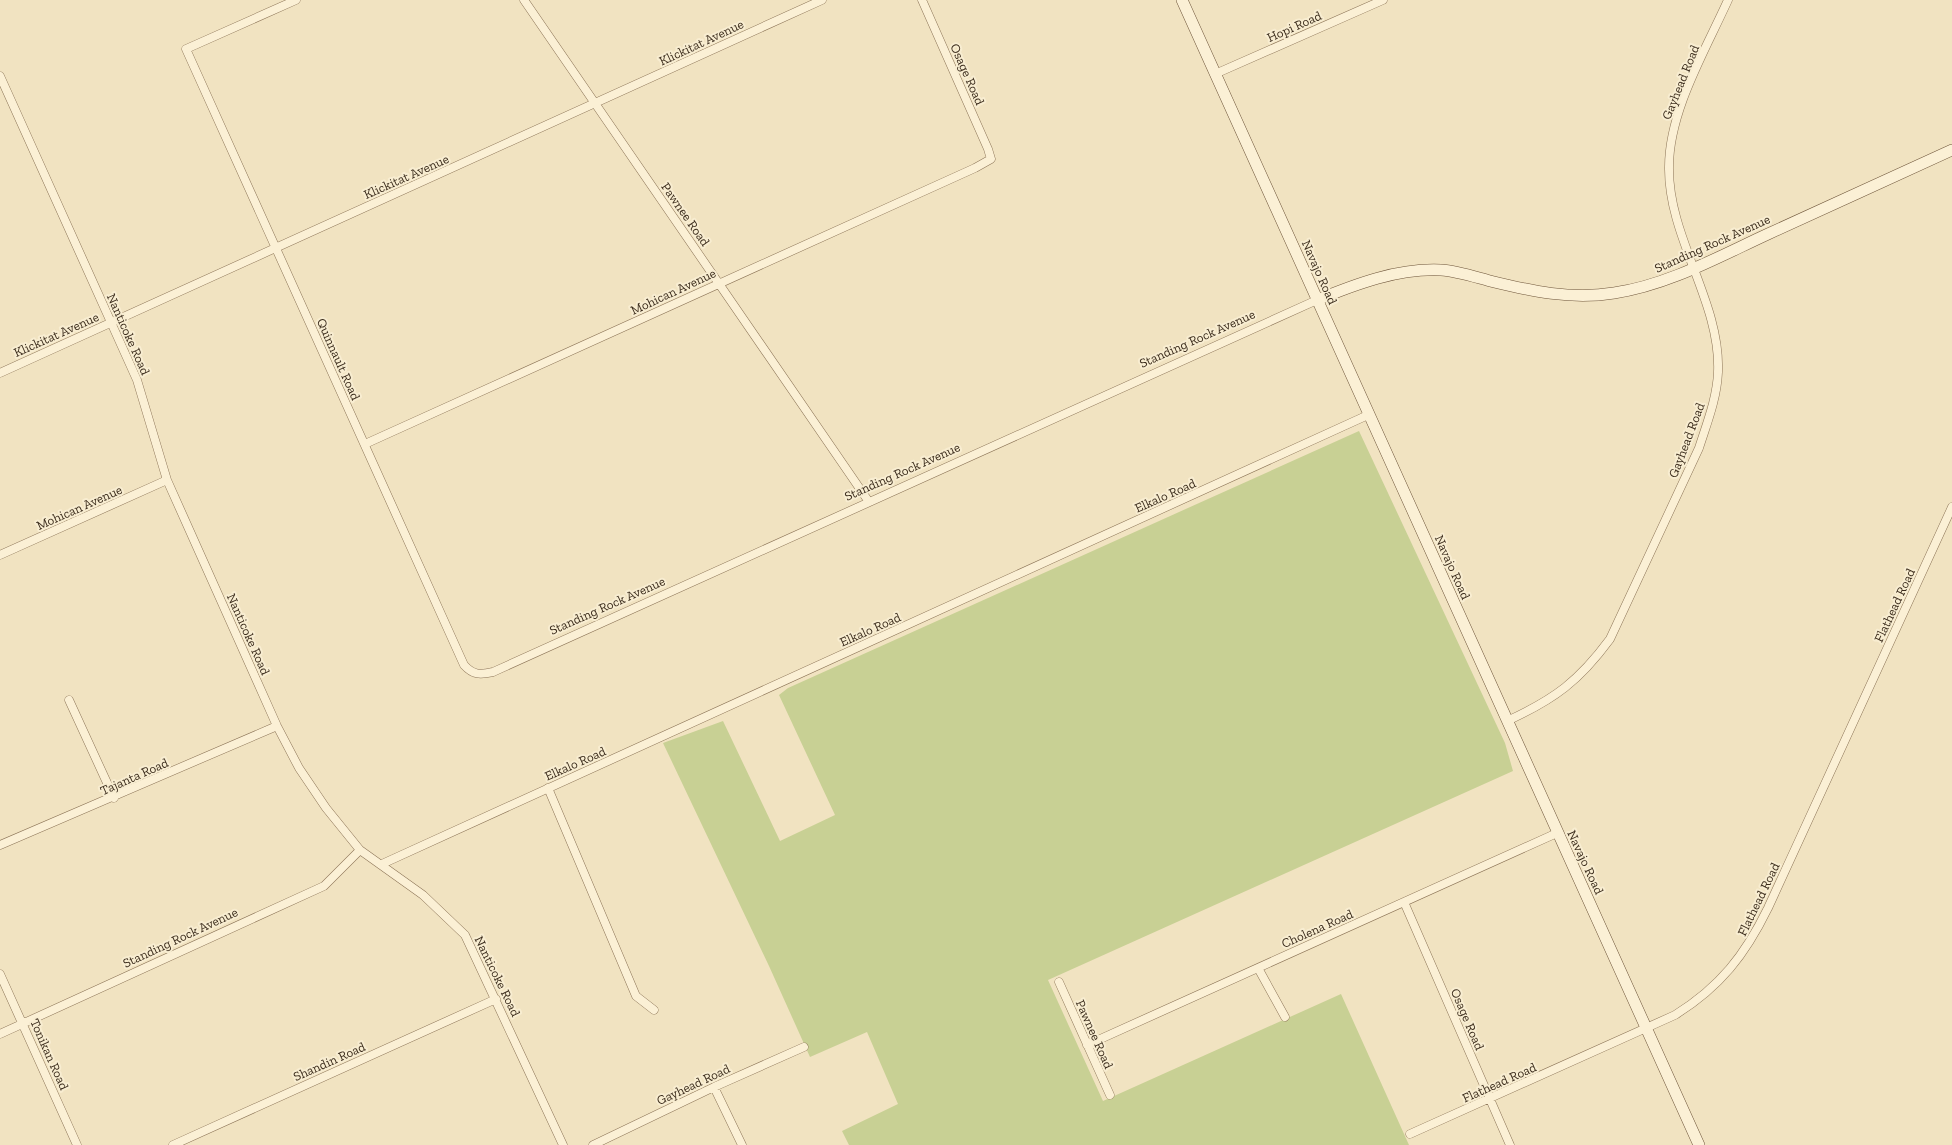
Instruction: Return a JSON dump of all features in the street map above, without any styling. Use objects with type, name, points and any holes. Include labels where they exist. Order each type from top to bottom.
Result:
[{"type":"main road","name":"Navajo Road","points":[[1182,0],[1368,415],[1699,1145]]},
{"type":"main road","name":"Standing Rock Avenue","points":[[1317,300],[1382,277],[1416,270],[1442,270],[1534,292],[1580,296],[1614,293],[1642,287],[1693,269],[1952,150]]},
{"type":"street","name":"Quinnault Road","points":[[296,0],[186,49],[464,665],[469,672],[475,674]]},
{"type":"street","name":"Pawnee Road","points":[[524,0],[597,103],[869,502]]},
{"type":"street","name":"Klickitat Avenue","points":[[0,373],[822,0]]},
{"type":"street","name":"Osage Road","points":[[922,0],[988,149],[991,159]]},
{"type":"street","name":"Hopi Road","points":[[1215,74],[1383,0]]},
{"type":"street","name":"Gayhead Road","points":[[1508,721],[1552,698],[1574,682],[1592,663],[1610,639],[1699,448],[1715,395],[1718,371],[1716,346],[1710,318],[1677,222],[1670,187],[1670,145],[1681,103],[1728,0]]},
{"type":"street","name":"Nanticoke Road","points":[[0,76],[111,322],[144,401],[167,480],[277,726],[299,768],[326,808],[360,850],[382,864],[423,895],[465,935],[563,1145]]},
{"type":"street","name":"Mohican Avenue","points":[[365,444],[975,168],[991,159]]},
{"type":"street","name":"Standing Rock Avenue","points":[[475,674],[493,672],[1317,300]]},
{"type":"street","name":"Elkalo Road","points":[[382,864],[1368,415]]},
{"type":"street","name":"Mohican Avenue","points":[[0,555],[167,480]]},
{"type":"street","name":"Flathead Road","points":[[1410,1134],[1647,1029],[1691,1005],[1718,982],[1742,954],[1756,932],[1952,507]]},
{"type":"street","points":[[69,700],[114,798]]},
{"type":"street","name":"Tajanta Road","points":[[0,846],[114,798],[277,726]]},
{"type":"street","points":[[548,788],[636,996],[654,1010]]},
{"type":"street","name":"Cholena Road","points":[[1087,1045],[1557,833]]},
{"type":"street","name":"Standing Rock Avenue","points":[[0,1034],[324,886],[360,850]]},
{"type":"street","name":"Osage Road","points":[[1404,902],[1489,1100],[1510,1145]]},
{"type":"street","points":[[1258,968],[1285,1017]]},
{"type":"street","name":"Tonikan Road","points":[[0,974],[77,1145]]},
{"type":"street","name":"Pawnee Road","points":[[1059,982],[1110,1095]]},
{"type":"street","name":"Shandin Road","points":[[173,1145],[496,999]]},
{"type":"street","name":"Gayhead Road","points":[[594,1145],[714,1087],[804,1047]]},
{"type":"street","points":[[714,1087],[742,1145]]},
{"type":"green space","points":[[1359,431],[1505,743],[1513,771],[1048,980],[1103,1101],[1341,994],[1409,1145],[849,1145],[842,1131],[898,1104],[867,1032],[810,1057],[769,966],[663,743],[723,721],[780,841],[835,815],[779,695],[788,688]]}]
